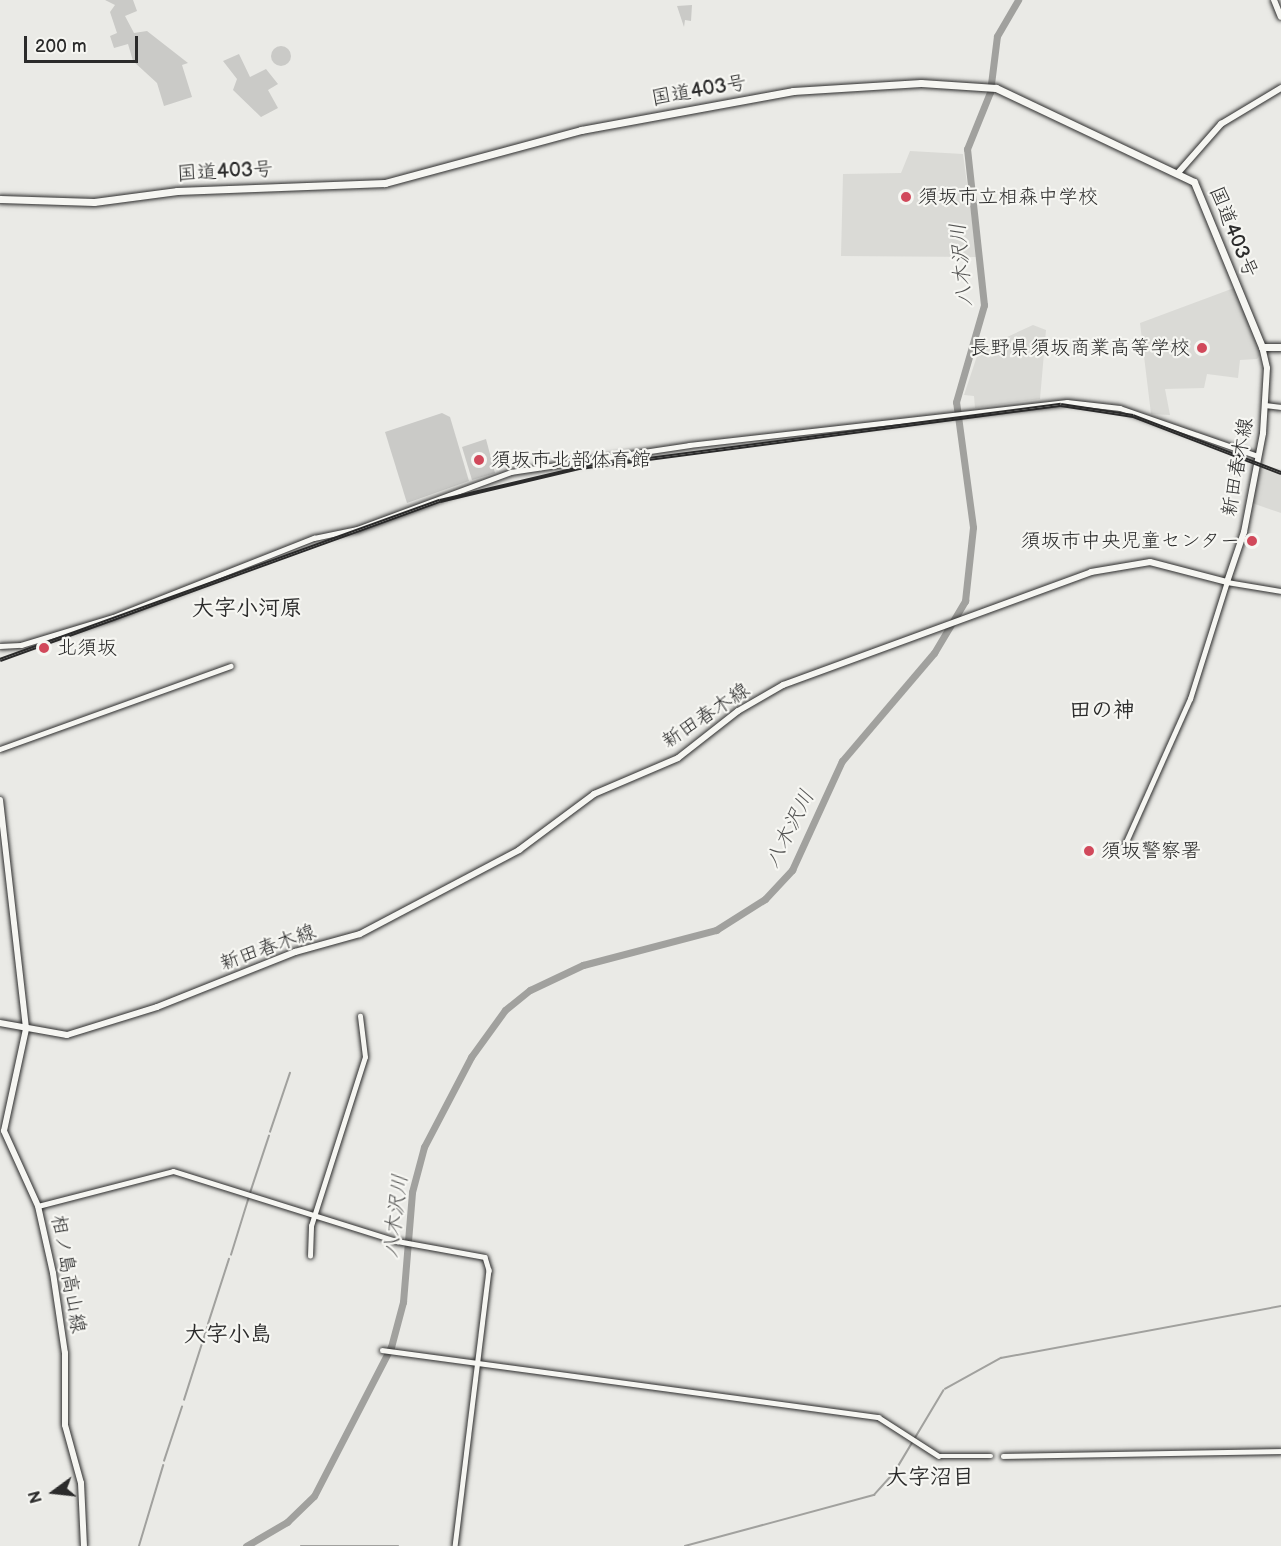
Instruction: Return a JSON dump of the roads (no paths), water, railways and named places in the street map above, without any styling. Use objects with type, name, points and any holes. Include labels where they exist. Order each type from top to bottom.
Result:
[{"type":"highway","name":"国道403号","points":[[0,199],[87,202],[177,190],[385,183],[538,140],[710,105],[793,92],[921,83],[996,88],[1194,182],[1201,193],[1262,347]]},
{"type":"highway","points":[[1262,347],[1281,347]]},
{"type":"main road","points":[[1274,0],[1281,17]]},
{"type":"main road","points":[[1177,174],[1221,124],[1281,88]]},
{"type":"main road","name":"新田春木線","points":[[0,1023],[26,1029],[73,1033],[157,1007],[296,952],[360,934],[519,850],[594,794],[678,758],[738,711],[783,685],[957,626],[1122,565],[1174,565],[1227,582],[1244,532],[1258,456],[1265,405],[1262,347]]},
{"type":"main road","name":"相ノ島高山線","points":[[0,800],[26,1029],[4,1131],[38,1206],[62,1318],[65,1425],[81,1483],[84,1546]]},
{"type":"street","points":[[0,646],[21,645],[112,616],[314,538],[357,528],[511,472],[1044,402],[1092,404],[1258,456]]},
{"type":"street","points":[[1265,405],[1281,407]]},
{"type":"street","points":[[1125,844],[1190,699],[1227,582],[1281,591]]},
{"type":"street","points":[[0,749],[231,666]]},
{"type":"street","points":[[310,1256],[314,1214],[365,1057],[360,1016]]},
{"type":"street","points":[[38,1206],[172,1171],[397,1240],[476,1252],[487,1261],[455,1546]]},
{"type":"street","points":[[382,1350],[878,1417],[939,1456],[991,1456]]},
{"type":"street","points":[[1003,1456],[1281,1451]]},
{"type":"waterway","name":"八木沢川","points":[[246,1546],[287,1522],[314,1496],[391,1347],[403,1302],[412,1192],[424,1147],[471,1057],[505,1010],[530,990],[583,965],[716,930],[765,899],[792,870],[842,761],[934,653],[965,601],[973,527],[956,402],[984,305],[967,149],[990,92],[997,36],[1018,0]]},
{"type":"waterway","points":[[270,1132],[290,1073]]},
{"type":"waterway","points":[[250,1193],[269,1136]]},
{"type":"waterway","points":[[231,1255],[249,1197]]},
{"type":"waterway","points":[[208,1324],[229,1259]]},
{"type":"waterway","points":[[945,1389],[1001,1358],[1281,1306]]},
{"type":"waterway","points":[[184,1400],[207,1328]]},
{"type":"waterway","points":[[685,1546],[874,1495],[894,1473],[943,1391]]},
{"type":"waterway","points":[[164,1461],[182,1407]]},
{"type":"waterway","points":[[139,1546],[163,1466]]},
{"type":"waterway","points":[[301,1546],[398,1546]]},
{"type":"railway","points":[[0,660],[440,501],[580,468],[1061,405],[1133,416],[1281,473]]},
{"type":"place","name":"須坂市立相森中学校","points":[[906,197]]},
{"type":"place","name":"長野県須坂商業高等学校","points":[[1202,348]]},
{"type":"place","name":"須坂市北部体育館","points":[[479,460]]},
{"type":"place","name":"須坂市中央児童センター","points":[[1252,541]]},
{"type":"place","name":"北須坂","points":[[44,648]]},
{"type":"place","name":"須坂警察署","points":[[1089,851]]},
{"type":"district","name":"大字小河原","points":[[247,609]]},
{"type":"district","name":"田の神","points":[[1102,711]]},
{"type":"district","name":"大字小島","points":[[228,1335]]},
{"type":"district","name":"大字沼目","points":[[930,1478]]}]
